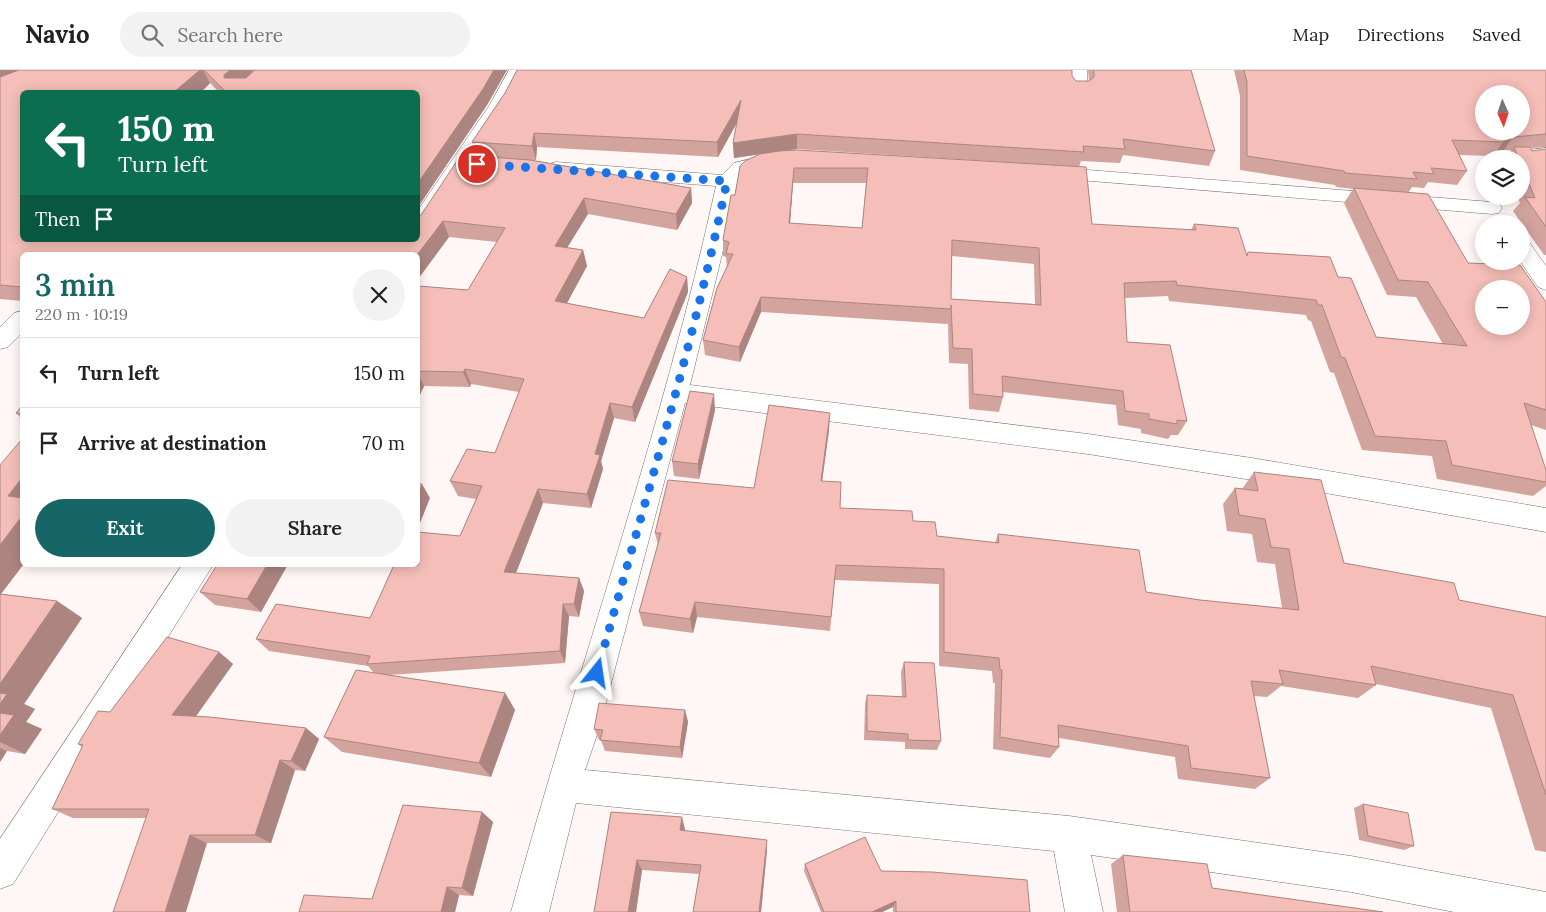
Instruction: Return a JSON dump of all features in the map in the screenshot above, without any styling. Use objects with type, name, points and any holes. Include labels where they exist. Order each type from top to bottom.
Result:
[{"type":"street","points":[[420,222],[498,106],[518,70]]},
{"type":"street","points":[[1078,70],[1079,90]]},
{"type":"street","points":[[1530,156],[1546,154]]},
{"type":"street","points":[[530,912],[563,785],[584,720],[675,393],[716,234],[727,181],[741,167],[766,159],[797,157]]},
{"type":"street","points":[[460,163],[480,164]]},
{"type":"street","points":[[537,167],[727,181]]},
{"type":"street","points":[[1027,171],[1136,178],[1496,209]]},
{"type":"street","points":[[1530,260],[1546,282]]},
{"type":"street","points":[[0,341],[20,320]]},
{"type":"street","points":[[675,393],[1088,444],[1252,469],[1546,520]]},
{"type":"street","points":[[0,872],[197,567]]},
{"type":"street","points":[[563,785],[988,828],[1069,834],[1351,874],[1546,911]]},
{"type":"street","points":[[1069,834],[1084,912]]},
{"type":"building","points":[[19,70],[200,70],[176,90],[20,90],[20,242],[420,242],[420,215],[461,155],[530,160],[691,188],[676,214],[584,198],[555,246],[583,250],[555,301],[644,318],[670,269],[687,277],[632,407],[610,403],[595,454],[600,455],[587,494],[538,489],[504,572],[579,578],[574,604],[563,604],[560,651],[367,664],[370,656],[256,639],[276,604],[370,618],[393,567],[420,567],[420,532],[460,536],[482,486],[450,481],[467,449],[495,453],[524,379],[465,369],[463,372],[420,371],[420,286],[468,290],[505,228],[443,221],[419,252],[20,252],[20,287],[0,285],[0,77]]},
{"type":"building","points":[[204,70],[230,70],[224,75],[224,78],[246,78],[255,70],[494,70],[420,180],[420,90],[224,90]]},
{"type":"building","points":[[517,70],[1072,70],[1072,76],[1076,81],[1089,81],[1094,77],[1094,70],[1191,70],[1215,151],[1123,139],[1125,149],[1083,146],[1084,152],[797,134],[733,143],[741,100],[717,142],[534,133],[532,146],[472,142],[505,93]]},
{"type":"building","points":[[1244,70],[1546,70],[1546,134],[1530,135],[1530,85],[1475,85],[1475,140],[1507,140],[1503,142],[1452,140],[1467,171],[1431,168],[1434,174],[1413,172],[1417,179],[1345,173],[1344,171],[1247,156],[1247,82]]},
{"type":"building","points":[[1514,147],[1530,147],[1532,151],[1546,149],[1546,227],[1530,204],[1530,198],[1535,198],[1530,186],[1530,150],[1515,150]]},
{"type":"building","points":[[797,150],[1086,167],[1092,224],[1196,230],[1194,224],[1238,228],[1247,256],[1248,252],[1330,257],[1338,277],[1351,278],[1376,337],[1467,346],[1428,282],[1398,280],[1354,188],[1428,194],[1468,263],[1475,263],[1475,270],[1524,270],[1546,302],[1546,410],[1524,403],[1546,470],[1546,482],[1452,465],[1446,441],[1375,436],[1345,358],[1341,357],[1322,305],[1318,305],[1316,300],[1177,285],[1176,281],[1124,283],[1127,342],[1170,345],[1187,421],[1177,420],[1177,424],[1149,419],[1149,414],[1125,411],[1123,391],[1002,376],[1003,397],[973,394],[972,349],[953,348],[951,305],[951,309],[761,297],[739,347],[703,340],[717,288],[733,254],[726,254],[729,242],[723,240],[731,195],[735,195],[740,166],[745,161],[760,154]],"holes":[[[794,168],[868,168],[862,228],[789,223]],[[952,240],[1039,248],[1041,305],[951,299]]]},
{"type":"building","points":[[690,391],[714,394],[698,464],[672,461]]},
{"type":"building","points":[[769,405],[830,413],[821,481],[841,482],[840,508],[912,511],[913,521],[935,522],[937,536],[999,543],[998,534],[1139,550],[1146,592],[1200,600],[1299,610],[1289,549],[1271,547],[1265,519],[1239,515],[1235,488],[1258,491],[1254,472],[1321,480],[1344,563],[1454,583],[1459,600],[1546,617],[1546,795],[1513,695],[1371,666],[1376,685],[1279,670],[1283,684],[1251,681],[1270,778],[1191,768],[1188,746],[1058,725],[1059,747],[1000,737],[1002,670],[1000,670],[999,658],[944,652],[944,569],[836,565],[831,617],[695,602],[690,619],[639,612],[661,533],[655,533],[668,480],[754,488]]},
{"type":"building","points":[[20,441],[20,481],[8,496],[20,498],[20,519],[0,545],[0,465]]},
{"type":"building","points":[[216,567],[266,567],[247,599],[200,592]]},
{"type":"building","points":[[0,594],[57,601],[0,684]]},
{"type":"building","points":[[167,637],[219,652],[172,715],[210,717],[306,728],[291,761],[280,760],[255,835],[190,835],[165,912],[113,912],[149,809],[52,809],[83,745],[78,744],[98,711],[110,712]]},
{"type":"building","points":[[904,662],[934,663],[941,741],[908,740],[908,734],[867,731],[867,695],[906,697]]},
{"type":"building","points":[[356,670],[505,693],[479,763],[324,737]]},
{"type":"building","points":[[0,693],[7,694],[0,704]]},
{"type":"building","points":[[599,703],[685,710],[680,747],[600,740],[603,730],[594,729]]},
{"type":"building","points":[[0,713],[14,715],[0,735]]},
{"type":"building","points":[[1363,804],[1408,813],[1414,846],[1368,836]]},
{"type":"building","points":[[403,805],[482,812],[462,888],[447,887],[441,912],[299,912],[304,895],[372,899]]},
{"type":"building","points":[[611,812],[682,817],[680,830],[767,840],[759,912],[693,912],[701,865],[637,860],[628,912],[594,912]]},
{"type":"building","points":[[865,837],[881,871],[932,872],[1027,880],[1030,912],[896,912],[896,901],[872,912],[824,912],[805,864]]},
{"type":"building","points":[[1123,855],[1207,864],[1212,888],[1383,912],[1130,912]]},
{"type":"route","points":[[477,164],[545,167],[727,181],[716,234],[675,393],[597,673]]}]
